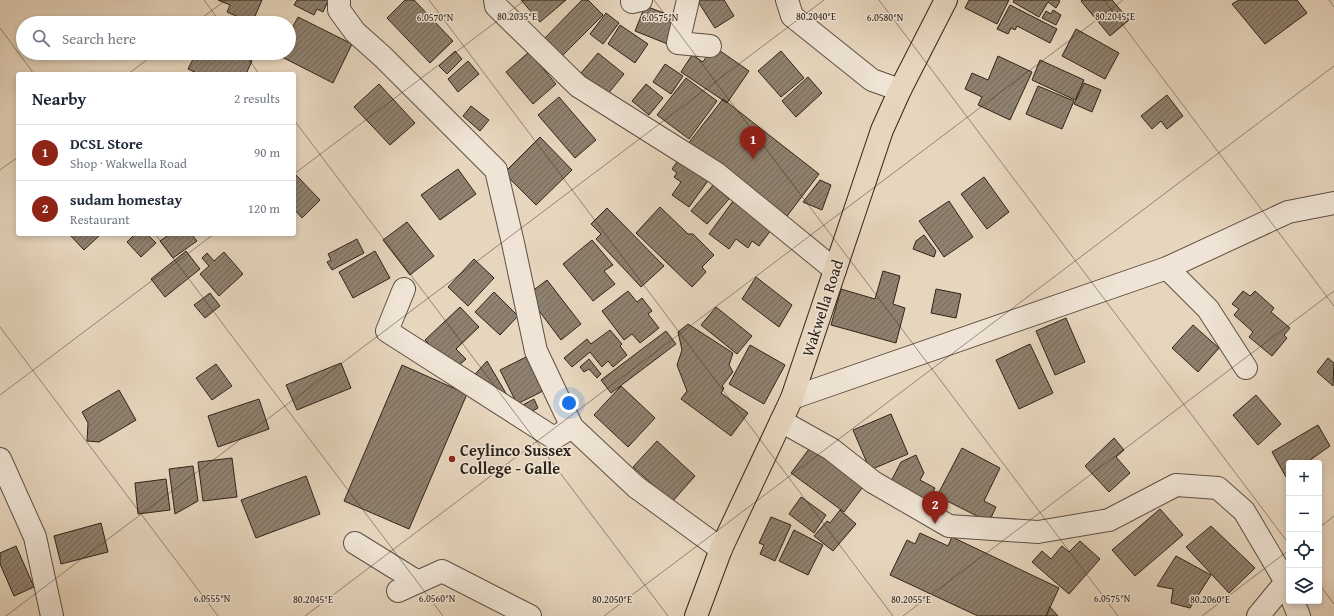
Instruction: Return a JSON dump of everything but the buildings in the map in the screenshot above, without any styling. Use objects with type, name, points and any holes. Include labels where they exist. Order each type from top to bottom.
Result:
[{"type":"main road","name":"Wakwella Road","points":[[696,616],[722,549],[792,398],[882,130],[900,90],[946,0]]},
{"type":"street","points":[[339,0],[339,10],[355,32],[383,57],[496,170],[536,351],[572,427],[636,487],[722,549]]},
{"type":"street","points":[[495,0],[496,6],[578,86],[716,173],[835,270]]},
{"type":"street","points":[[688,0],[678,43],[710,46]]},
{"type":"street","points":[[787,0],[792,16],[872,80],[900,90]]},
{"type":"street","points":[[792,398],[1167,268],[1288,212],[1334,203]]},
{"type":"street","points":[[1167,268],[1208,309],[1246,368]]},
{"type":"street","points":[[404,289],[387,331],[554,438],[572,427]]},
{"type":"street","points":[[781,421],[832,449],[873,482],[949,526],[1038,532],[1109,520],[1176,485],[1218,488],[1244,511],[1286,586]]},
{"type":"street","points":[[0,459],[35,537],[52,616]]},
{"type":"street","points":[[355,543],[418,582]]},
{"type":"street","points":[[398,591],[442,571],[530,616]]},
{"type":"street","points":[[1258,616],[1286,593]]},
{"type":"street","points":[[1295,604],[1300,616]]},
{"type":"place","name":"DCSL Store","points":[[753,159]]},
{"type":"place","name":"Ceylinco Sussex College - Galle","points":[[452,459]]},
{"type":"place","name":"sudam homestay","points":[[935,524]]}]
